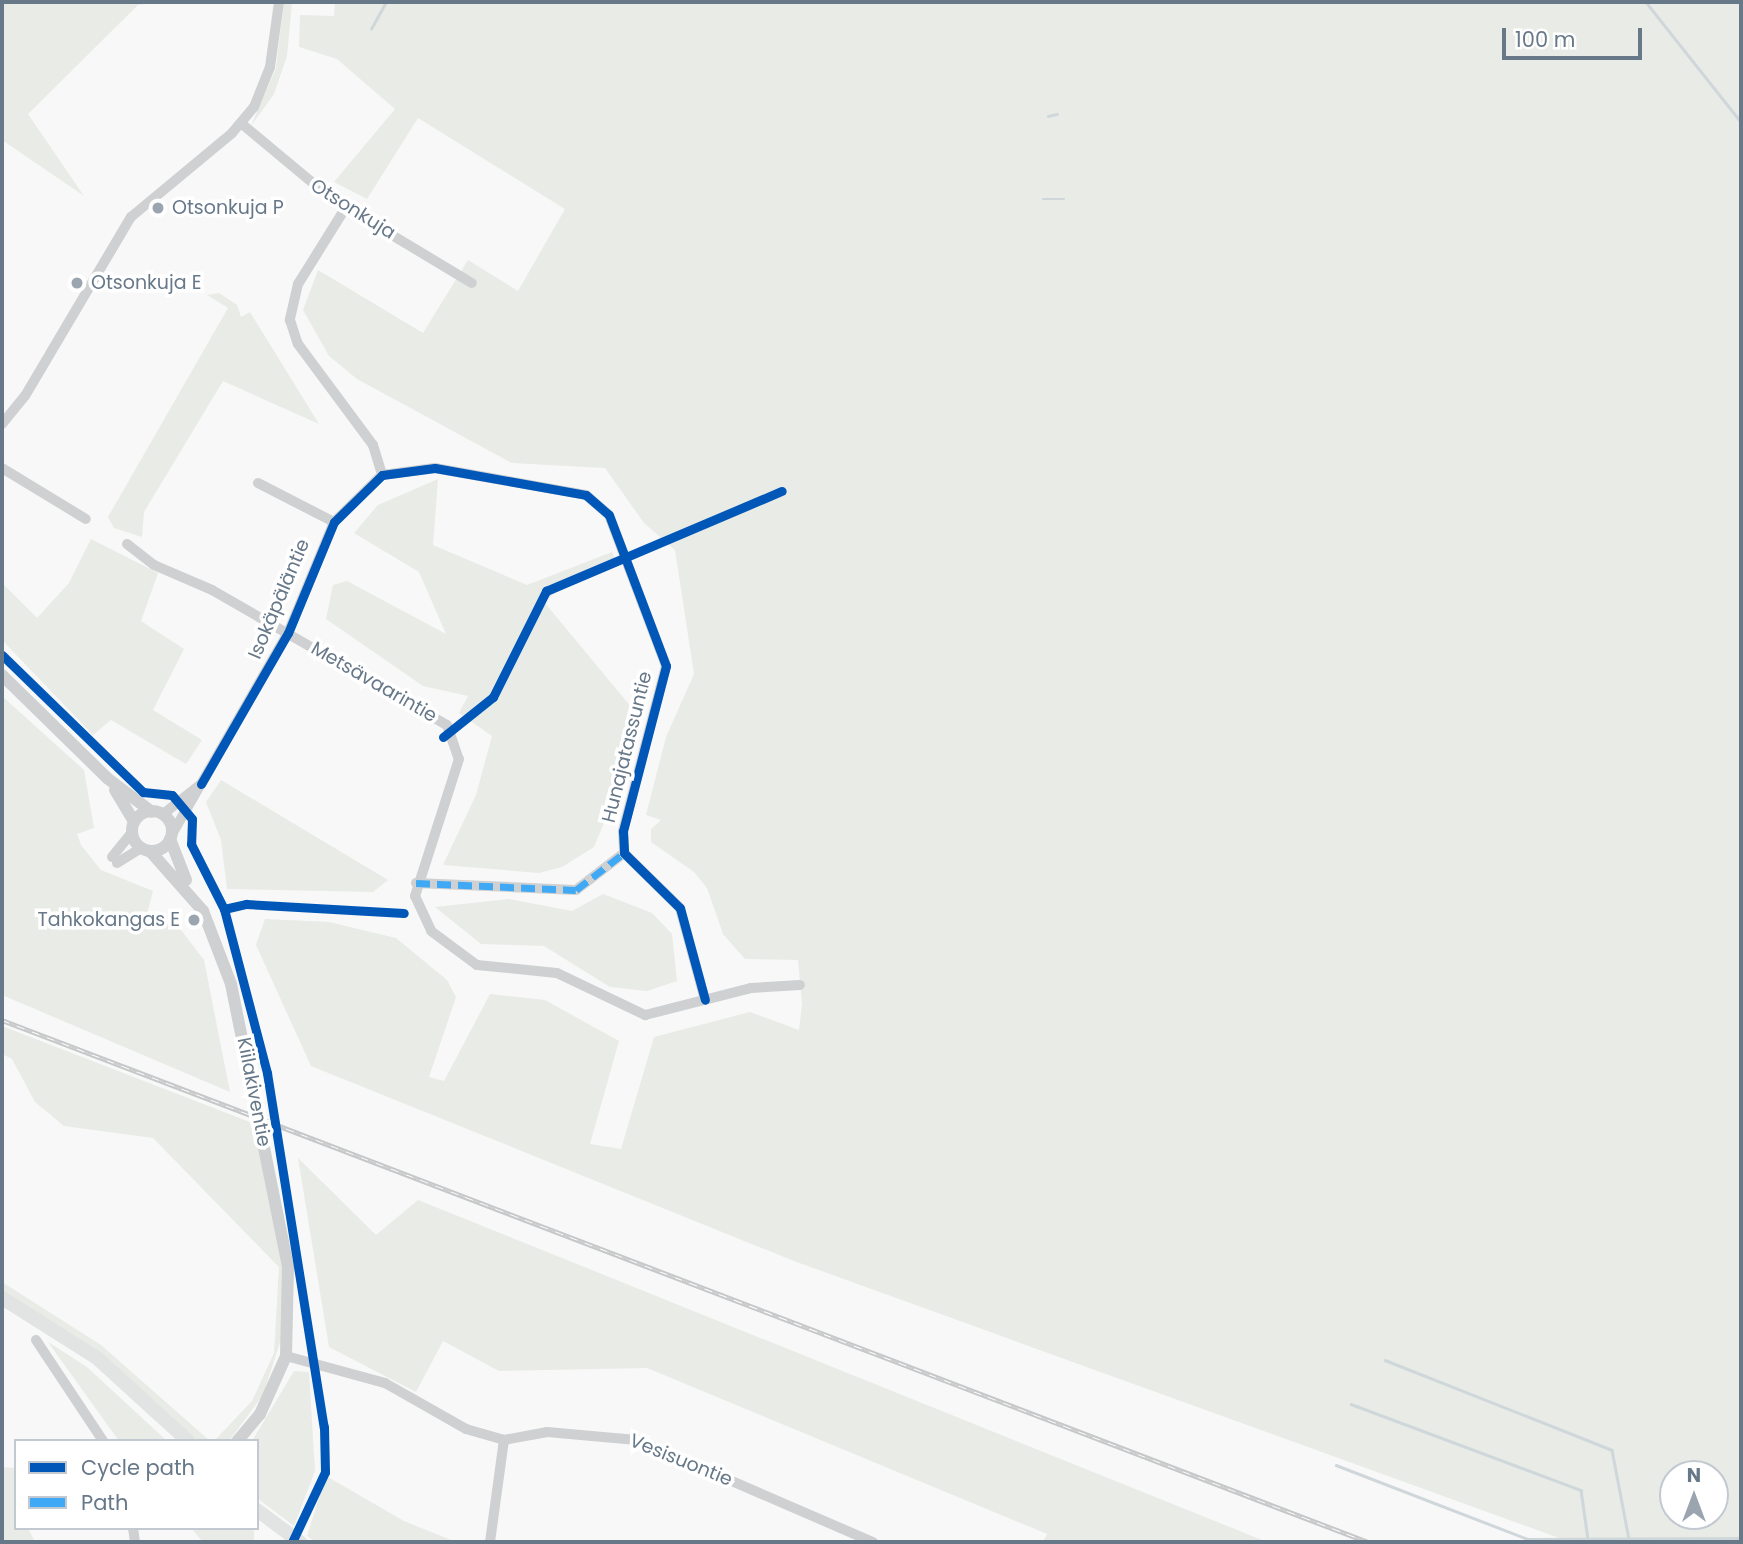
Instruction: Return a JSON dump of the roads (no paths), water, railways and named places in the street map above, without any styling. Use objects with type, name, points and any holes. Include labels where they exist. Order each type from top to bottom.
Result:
[{"type":"main road","points":[[2,1298],[97,1357],[186,1439]]},
{"type":"main road","points":[[259,1511],[300,1542]]},
{"type":"street","points":[[2,424],[25,396],[131,217],[242,124],[268,77],[279,2]]},
{"type":"street","name":"Otsonkuja","points":[[242,124],[346,207],[472,283]]},
{"type":"street","points":[[346,207],[298,284],[290,320],[298,344],[373,445],[382,475]]},
{"type":"street","points":[[2,468],[86,519]]},
{"type":"street","name":"Hunajatassuntie","points":[[382,475],[435,468],[586,495],[605,507],[666,666],[623,831],[624,853],[680,908],[705,1000]]},
{"type":"street","name":"Isokäpäläntie","points":[[171,836],[288,633],[334,522],[382,475]]},
{"type":"street","points":[[258,484],[334,522]]},
{"type":"street","name":"Metsävaarintie","points":[[127,544],[191,586],[212,590],[443,721],[455,737],[458,759],[416,883],[417,907],[431,931],[477,965],[557,973],[636,1014],[800,985]]},
{"type":"street","points":[[2,675],[107,778],[157,813],[133,827],[114,860],[146,850],[171,836]]},
{"type":"street","points":[[107,778],[133,827]]},
{"type":"street","name":"Isokäpäläntie","points":[[157,813],[201,784]]},
{"type":"street","name":"Kiilakiventie","points":[[157,813],[171,836],[231,984],[288,1268],[286,1356],[260,1414],[239,1439]]},
{"type":"street","name":"Kiilakiventie","points":[[133,827],[146,850],[197,902]]},
{"type":"street","points":[[416,883],[576,890],[624,853]]},
{"type":"street","points":[[36,1340],[102,1439]]},
{"type":"street","name":"Vesisuontie","points":[[286,1356],[385,1383],[466,1429],[505,1440],[547,1432],[637,1440],[873,1542]]},
{"type":"street","points":[[490,1542],[505,1440]]},
{"type":"waterway","points":[[371,29],[386,2]]},
{"type":"waterway","points":[[1646,2],[1741,122]]},
{"type":"waterway","points":[[1048,116],[1057,114]]},
{"type":"waterway","points":[[1043,199],[1064,199]]},
{"type":"waterway","points":[[1385,1360],[1612,1450],[1629,1539]]},
{"type":"waterway","points":[[1351,1404],[1581,1490],[1588,1539]]},
{"type":"waterway","points":[[1336,1465],[1528,1539],[1741,1538]]},
{"type":"railway","points":[[2,1020],[1368,1542]]},
{"type":"place","name":"Otsonkuja P","points":[[158,208]]},
{"type":"place","name":"Otsonkuja E","points":[[77,283]]},
{"type":"place","name":"Tahkokangas E","points":[[194,920]]}]
